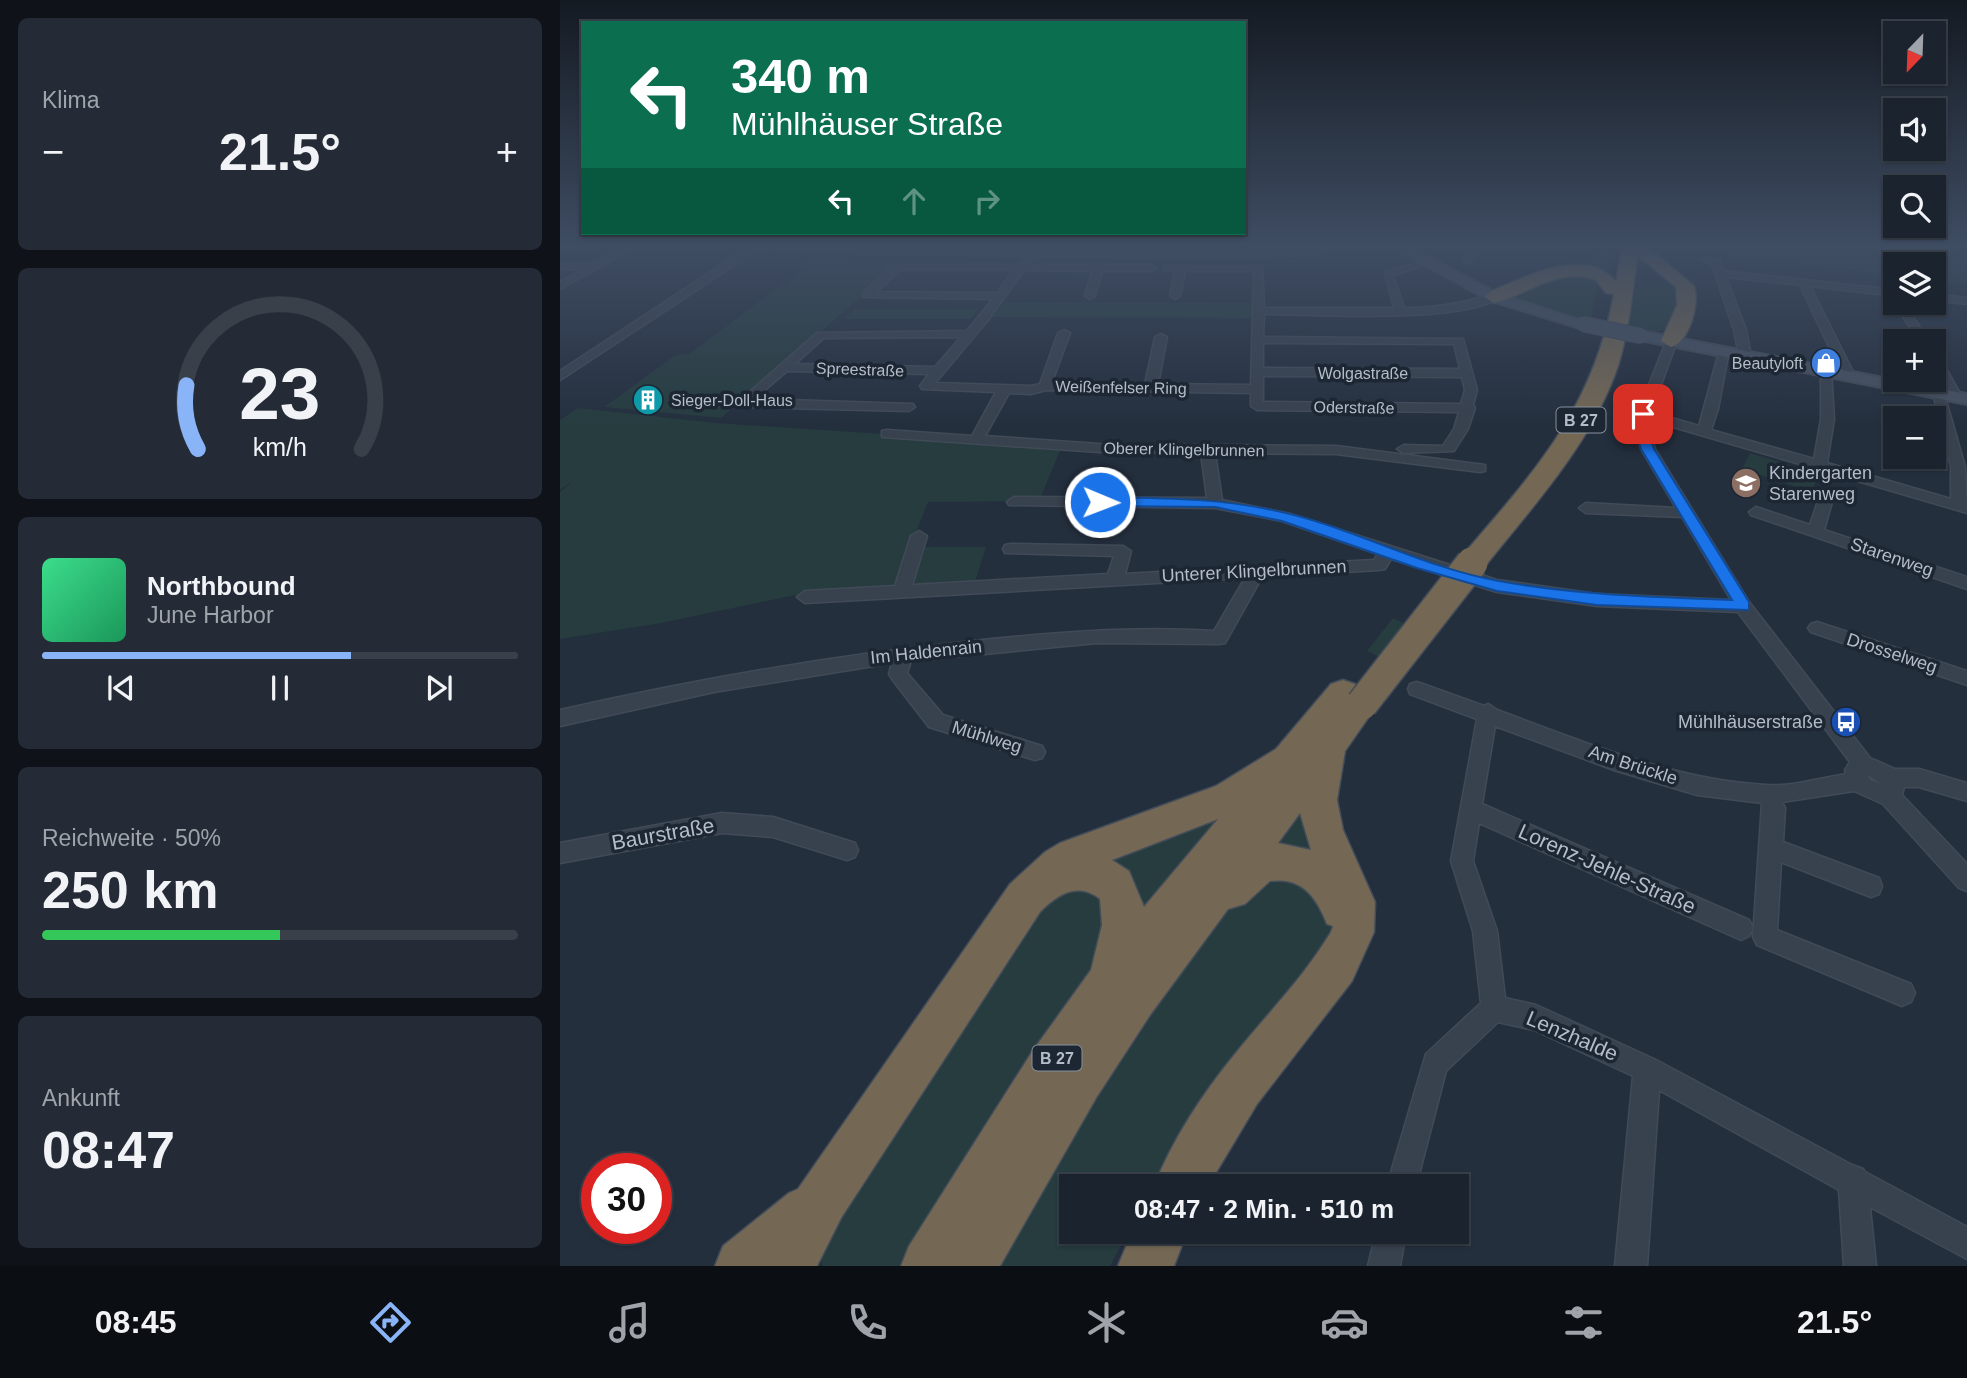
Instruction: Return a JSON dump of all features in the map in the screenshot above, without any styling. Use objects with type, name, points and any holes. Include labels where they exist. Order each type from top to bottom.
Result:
[{"type":"highway","name":"B 27","points":[[929,1266],[1049,1069],[1106,988],[1289,760],[1352,699],[1464,560],[1532,465],[1569,410],[1597,351],[1613,307]]},
{"type":"highway","points":[[1671,341],[1688,307]]},
{"type":"highway","name":"B 27","points":[[1187,1174],[1207,1137],[1248,1076],[1344,952],[1353,933],[1356,914],[1351,893],[1320,817],[1322,772],[1331,743],[1352,699]]},
{"type":"highway","name":"B 27","points":[[969,1266],[1079,1081],[1185,929],[1331,743]]},
{"type":"highway","name":"B 27","points":[[787,1266],[822,1199],[1012,916],[1040,884],[1074,856],[1228,798],[1289,760]]},
{"type":"highway","name":"B 27","points":[[1185,929],[1255,868],[1272,862],[1300,863],[1319,873],[1340,899],[1344,952]]},
{"type":"highway","name":"B 27","points":[[1040,884],[1075,870],[1093,872],[1109,879],[1121,893],[1125,914],[1122,946],[1106,988]]},
{"type":"highway","name":"B 27","points":[[743,1266],[822,1199]]},
{"type":"highway","points":[[1146,1266],[1155,1244]]},
{"type":"street","points":[[560,376],[664,307]]},
{"type":"street","points":[[968,334],[821,335],[743,403],[909,407],[991,307]]},
{"type":"street","points":[[1257,389],[1259,307]]},
{"type":"street","points":[[1399,307],[1400,311]]},
{"type":"street","points":[[1259,311],[1400,311],[1450,310],[1460,307]]},
{"type":"street","points":[[1527,307],[1583,324],[1954,396],[1962,506],[1643,414]]},
{"type":"street","points":[[1731,307],[1740,330],[1745,356]]},
{"type":"street","points":[[1815,307],[1849,376]]},
{"type":"street","points":[[1045,386],[1065,333]]},
{"type":"street","points":[[1151,386],[1161,337]]},
{"type":"street","points":[[1259,341],[1459,341],[1468,373],[1469,408],[1461,429],[1444,448],[1395,449],[1376,455]]},
{"type":"street","points":[[1671,341],[1643,414],[1641,429],[1648,449],[1743,606],[1861,773],[1868,790],[1919,778],[1967,792]]},
{"type":"street","points":[[1704,431],[1725,352]]},
{"type":"street","name":"Spreestraße","points":[[783,367],[936,372]]},
{"type":"street","name":"Wolgastraße","points":[[1258,372],[1468,373]]},
{"type":"street","points":[[1819,465],[1826,445],[1829,416],[1827,372]]},
{"type":"street","name":"Weißenfelser Ring","points":[[926,386],[1004,390],[1031,390],[1045,386],[1257,389]]},
{"type":"street","name":"Oderstraße","points":[[1257,389],[1257,406],[1469,408]]},
{"type":"street","points":[[975,440],[1004,390]]},
{"type":"street","name":"Oberer Klingelbrunnen","points":[[909,407],[887,434],[1208,451],[1296,449],[1376,455],[1480,468]]},
{"type":"street","points":[[1208,451],[1215,503]]},
{"type":"street","points":[[1816,531],[1828,492]]},
{"type":"street","name":"Unterer Klingelbrunnen","points":[[1014,502],[1215,503],[1285,517],[1497,586],[1597,600],[1743,606]]},
{"type":"street","points":[[1586,508],[1686,513]]},
{"type":"street","name":"Starenweg","points":[[1756,512],[1967,583]]},
{"type":"street","points":[[902,591],[919,536]]},
{"type":"street","points":[[1011,548],[1123,551],[1115,579]]},
{"type":"street","name":"Unterer Klingelbrunnen","points":[[804,597],[1379,565],[1387,552]]},
{"type":"street","name":"Im Haldenrain","points":[[560,718],[744,678],[904,654],[1090,635],[1219,638],[1258,570]]},
{"type":"street","name":"Drosselweg","points":[[1817,628],[1967,678]]},
{"type":"street","name":"Mühlweg","points":[[904,654],[898,674],[936,721],[1035,752]]},
{"type":"street","name":"Am Brückle","points":[[1417,689],[1488,712],[1650,773],[1697,786],[1769,795],[1861,773]]},
{"type":"street","points":[[1405,1174],[1435,1063],[1494,1008],[1485,931],[1462,861],[1488,712]]},
{"type":"street","points":[[1889,786],[1967,880]]},
{"type":"street","points":[[1769,795],[1774,808],[1765,937],[1902,993]]},
{"type":"street","name":"Lorenz-Jehle-Straße","points":[[1473,810],[1741,928]]},
{"type":"street","name":"Baurstraße","points":[[560,853],[722,823],[773,827],[847,850]]},
{"type":"street","points":[[1771,848],[1871,886]]},
{"type":"street","name":"Lenzhalde","points":[[1494,1008],[1536,1018],[1647,1069],[1853,1179],[1967,1244]]},
{"type":"street","points":[[1631,1266],[1647,1069]]},
{"type":"street","points":[[1853,1179],[1860,1266]]},
{"type":"street","points":[[1384,1266],[1389,1244]]},
{"type":"green space","points":[[752,307],[849,307],[721,418],[604,407],[676,355],[689,354]]},
{"type":"green space","points":[[1001,307],[1253,307],[1251,318],[992,317]]},
{"type":"green space","points":[[1540,307],[1593,307],[1591,322]]},
{"type":"green space","points":[[1631,307],[1678,307],[1667,329],[1655,332],[1626,328]]},
{"type":"green space","points":[[854,309],[978,309],[970,319],[844,319]]},
{"type":"green space","points":[[578,408],[716,423],[1062,446],[1039,501],[928,502],[893,589],[805,593],[661,623],[560,639],[560,492],[574,480],[560,490],[560,420]]},
{"type":"green space","points":[[1750,453],[1819,474],[1812,492],[1742,469]]},
{"type":"green space","points":[[921,547],[986,547],[974,585],[927,587],[912,582]]},
{"type":"green space","points":[[1393,618],[1431,636],[1406,670],[1367,651]]},
{"type":"green space","points":[[1299,798],[1326,868],[1268,854]]},
{"type":"green space","points":[[1220,811],[1209,837],[1137,926],[1105,865],[1126,844]]},
{"type":"green space","points":[[1265,876],[1301,878],[1332,923],[1329,942],[1166,1161],[1159,1174],[1059,1174],[1059,1244],[1122,1244],[1110,1266],[989,1266],[1083,1104],[1229,901]]},
{"type":"green space","points":[[1063,883],[1109,899],[1103,952],[908,1266],[822,1266],[822,1254],[870,1167],[1023,916]]},
{"type":"place","name":"Beautyloft","points":[[1826,363]]},
{"type":"place","name":"Sieger-Doll-Haus","points":[[648,400]]},
{"type":"place","name":"Kindergarten Starenweg","points":[[1746,483]]},
{"type":"place","name":"Mühlhäuserstraße","points":[[1846,722]]},
{"type":"route","points":[[1100,502],[1215,503],[1285,517],[1364,542],[1422,565],[1497,586],[1597,600],[1743,606],[1648,449],[1641,429],[1643,414]]}]
